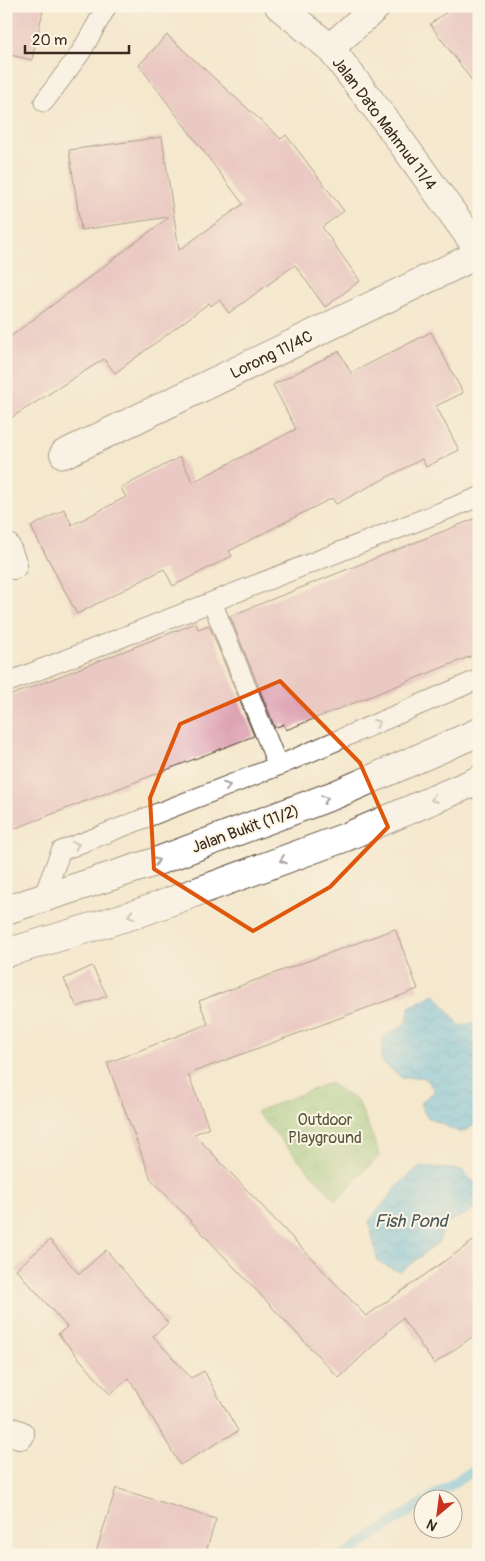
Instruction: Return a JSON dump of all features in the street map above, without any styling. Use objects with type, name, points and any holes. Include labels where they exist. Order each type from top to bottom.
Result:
[{"type":"street","name":"Jalan Dato Mahmud 11/4","points":[[279,6],[330,48],[389,125],[479,250]]},
{"type":"street","points":[[330,48],[377,6]]},
{"type":"street","name":"Lorong 11/4C","points":[[64,454],[479,254]]},
{"type":"street","name":"Jalan Bukit (11/2)","points":[[6,910],[155,862],[337,794],[479,732]]},
{"type":"street","points":[[6,953],[148,910],[346,837],[479,780]]},
{"type":"lane","points":[[44,102],[81,52],[107,6]]},
{"type":"lane","points":[[6,683],[479,497]]},
{"type":"lane","points":[[212,602],[278,766]]},
{"type":"lane","points":[[43,898],[61,850],[278,766],[479,679]]},
{"type":"highlighted area","points":[[280,681],[360,763],[388,827],[330,887],[253,931],[154,869],[150,798],[180,724]]},
{"type":"green space","name":"Outdoor Playground","points":[[329,1083],[358,1101],[380,1155],[336,1201],[256,1112]]},
{"type":"water","points":[[435,994],[460,1026],[479,1021],[479,1122],[461,1133],[427,1117],[420,1103],[435,1091],[424,1077],[402,1078],[381,1061],[383,1038],[407,1022],[409,1007]]},
{"type":"water","name":"Fish Pond","points":[[421,1166],[462,1170],[479,1187],[477,1201],[467,1214],[448,1222],[438,1243],[400,1272],[378,1262],[369,1221],[402,1181]]},
{"type":"building","points":[[6,6],[44,6],[32,60],[6,54]]},
{"type":"building","points":[[455,6],[479,6],[479,90],[430,24]]},
{"type":"building","points":[[167,35],[281,139],[286,135],[344,211],[322,227],[360,281],[325,307],[295,265],[229,313],[219,300],[211,306],[209,303],[115,373],[104,359],[6,421],[6,340],[169,217],[81,230],[69,150],[162,137],[179,250],[243,204],[139,65]]},
{"type":"building","points":[[431,332],[463,393],[436,406],[459,450],[426,467],[422,459],[336,504],[332,498],[229,551],[232,556],[173,586],[164,569],[77,614],[31,527],[64,509],[72,525],[126,497],[121,488],[180,457],[193,482],[296,429],[273,385],[339,351],[351,373]]},
{"type":"building","points":[[479,517],[479,653],[286,730],[284,724],[275,728],[230,616]]},
{"type":"building","points":[[196,623],[198,629],[209,625],[254,736],[6,832],[6,697]]},
{"type":"building","points":[[395,929],[418,989],[188,1074],[209,1128],[194,1134],[366,1316],[479,1237],[479,1332],[434,1364],[402,1318],[339,1378],[151,1179],[107,1063],[208,1024],[199,1001]]},
{"type":"building","points":[[92,966],[107,996],[77,1007],[64,979]]},
{"type":"building","points":[[50,1240],[79,1274],[106,1250],[168,1323],[153,1336],[191,1378],[204,1371],[238,1431],[180,1465],[129,1378],[110,1394],[58,1334],[67,1327],[16,1269]]},
{"type":"building","points":[[116,1488],[216,1519],[205,1555],[95,1555]]},
{"type":"waterway","points":[[446,1488],[479,1467]]},
{"type":"waterway","points":[[344,1555],[412,1510]]}]
